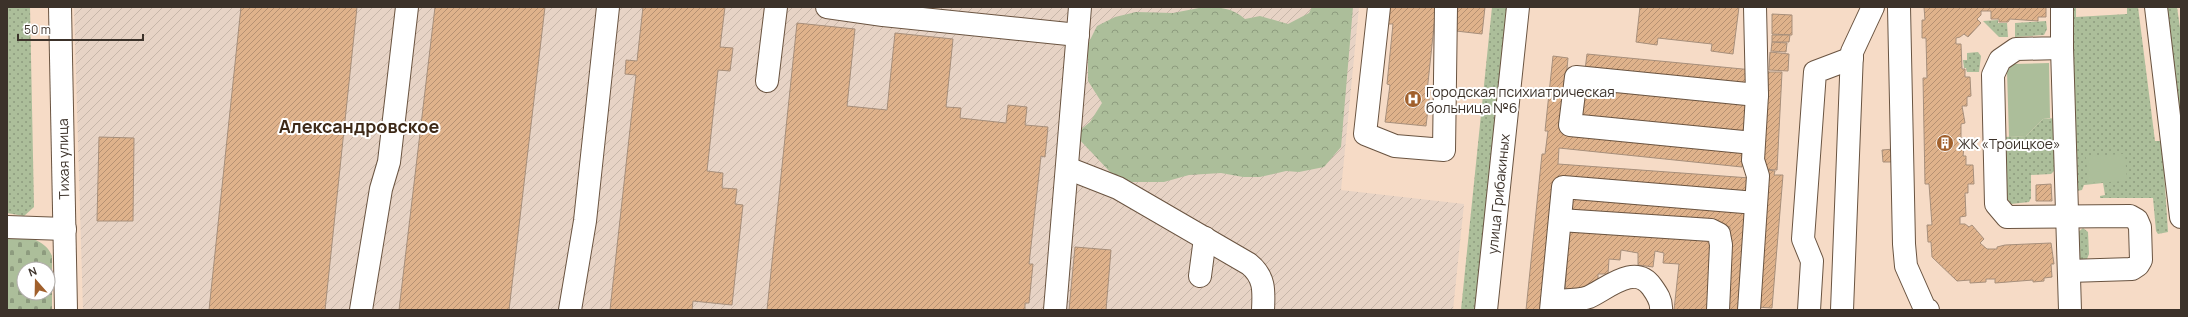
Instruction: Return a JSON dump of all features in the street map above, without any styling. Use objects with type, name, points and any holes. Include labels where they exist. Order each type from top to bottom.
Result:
[{"type":"street","name":"Тихая улица","points":[[60,7],[66,310]]},
{"type":"street","points":[[362,310],[380,189],[390,162],[407,7]]},
{"type":"street","points":[[570,310],[585,220],[608,7]]},
{"type":"street","points":[[767,81],[776,7]]},
{"type":"street","points":[[828,7],[883,15],[1078,35]]},
{"type":"street","points":[[1055,310],[1080,7]]},
{"type":"street","points":[[1379,7],[1365,134],[1395,146],[1444,150],[1446,7]]},
{"type":"street","name":"улица Грибакиных","points":[[1486,310],[1518,7]]},
{"type":"street","points":[[1749,310],[1758,176],[1753,160],[1757,95],[1756,7]]},
{"type":"street","points":[[1842,310],[1852,58],[1856,41],[1873,7]]},
{"type":"street","points":[[1899,7],[1904,244],[1906,266],[1925,309],[1928,310]]},
{"type":"street","points":[[2062,7],[2070,310]]},
{"type":"street","points":[[2156,7],[2181,217]]},
{"type":"street","points":[[2062,48],[2016,49],[2000,60],[1993,75],[1996,204],[2007,217],[2130,216],[2137,220],[2140,227],[2141,260],[2138,266],[2132,269],[2069,271]]},
{"type":"street","points":[[1809,310],[1812,261],[1803,239],[1815,72],[1852,58]]},
{"type":"street","points":[[1753,143],[1570,125],[1576,77],[1757,95]]},
{"type":"street","points":[[1067,168],[1118,188],[1257,270],[1264,288],[1263,310]]},
{"type":"street","points":[[1661,310],[1662,304],[1647,280],[1633,276],[1614,281],[1588,297],[1552,306],[1563,187],[1756,204]]},
{"type":"street","points":[[1560,220],[1711,230],[1719,234],[1721,245],[1718,310]]},
{"type":"street","points":[[7,227],[65,229]]},
{"type":"street","points":[[1200,276],[1205,238]]},
{"type":"shaded area","points":[[74,7],[1359,7],[1341,190],[1464,204],[1453,310],[83,310]]},
{"type":"green space","points":[[7,7],[30,7],[34,207],[24,216],[7,213]]},
{"type":"green space","points":[[1204,7],[1216,7],[1231,10],[1245,19],[1260,16],[1288,24],[1309,13],[1312,7],[1353,7],[1341,147],[1324,167],[1299,172],[1286,171],[1260,177],[1243,177],[1221,173],[1189,175],[1164,182],[1132,182],[1112,174],[1077,137],[1079,131],[1090,122],[1102,103],[1088,81],[1088,44],[1097,26],[1115,17],[1136,12],[1173,13]]},
{"type":"green space","points":[[1492,7],[1508,7],[1477,310],[1461,310]]},
{"type":"green space","points":[[2127,7],[2138,7],[2155,141],[2162,141],[2168,232],[2158,234],[2156,231],[2153,198],[2100,198],[2100,196],[2105,195],[2103,183],[2084,185],[2082,190],[2077,191],[2071,8],[2076,8],[2076,17],[2127,14]]},
{"type":"green space","points":[[2162,7],[2177,7],[2181,35],[2181,149]]},
{"type":"green space","points":[[1998,20],[1998,23],[2007,23],[2008,37],[1999,37],[1983,21]]},
{"type":"green space","points":[[2046,21],[2047,29],[2044,35],[2015,37],[2015,23]]},
{"type":"green space","points":[[1978,52],[1981,56],[1979,72],[1967,72],[1966,68],[1964,68],[1963,60],[1967,60],[1967,53]]},
{"type":"green space","points":[[2049,63],[2050,118],[2043,119],[2026,136],[2009,137],[2007,71],[2013,64]]},
{"type":"green space","points":[[2056,118],[2056,169],[2051,174],[2031,175],[2031,198],[2029,202],[2011,204],[2005,195],[2004,137],[2026,136],[2043,119]]},
{"type":"green space","points":[[2125,154],[2127,181],[2088,183],[2086,156]]},
{"type":"green space","points":[[2083,228],[2088,232],[2089,254],[2087,259],[2080,261],[2078,258],[2077,233]]},
{"type":"green space","points":[[7,233],[34,239],[49,250],[52,256],[52,261],[16,261],[16,301],[52,301],[52,310],[7,310]]},
{"type":"building","points":[[241,7],[357,7],[325,310],[209,310]]},
{"type":"building","points":[[435,7],[545,7],[509,310],[399,310]]},
{"type":"building","points":[[643,7],[725,7],[720,47],[733,48],[730,71],[718,70],[707,171],[723,173],[722,188],[737,189],[735,204],[743,205],[732,305],[693,301],[692,310],[610,310],[636,75],[625,74],[626,60],[637,61]]},
{"type":"building","points":[[1386,7],[1436,7],[1427,92],[1430,92],[1426,126],[1385,122],[1390,85],[1387,84],[1393,24],[1384,24]]},
{"type":"building","points":[[1458,7],[1485,7],[1482,34],[1456,31]]},
{"type":"building","points":[[1640,7],[1739,7],[1733,54],[1711,51],[1712,44],[1658,38],[1657,45],[1636,42]]},
{"type":"building","name":"ЖК «Троицкое»","points":[[1924,7],[2046,7],[2046,17],[2038,17],[2038,21],[2010,19],[2008,22],[1999,22],[1999,19],[1991,19],[1991,11],[1981,11],[1981,15],[1977,19],[1981,23],[1968,37],[1964,34],[1956,38],[1956,44],[1961,44],[1962,69],[1965,69],[1965,77],[1970,77],[1971,96],[1967,97],[1967,106],[1962,106],[1965,123],[1961,124],[1961,138],[1965,138],[1963,156],[1966,156],[1966,165],[1973,165],[1974,184],[1968,184],[1968,193],[1965,193],[1966,216],[1960,217],[1960,224],[1965,224],[1969,227],[1972,225],[1984,239],[1980,243],[1987,249],[1997,249],[1997,247],[2005,245],[2051,243],[2054,264],[2051,264],[2052,277],[2044,278],[2044,281],[2033,282],[2033,280],[1995,283],[1995,279],[1986,279],[1986,282],[1970,283],[1970,280],[1957,281],[1932,257],[1931,242],[1928,242],[1927,225],[1932,225],[1929,184],[1925,184],[1923,78],[1927,78],[1926,38],[1922,38],[1922,20],[1925,20]]},
{"type":"building","points":[[1772,14],[1792,15],[1792,35],[1772,34]]},
{"type":"building","points":[[797,23],[855,29],[847,106],[887,110],[895,33],[953,39],[946,107],[961,108],[960,118],[1006,123],[1008,105],[1027,107],[1025,125],[1048,127],[1045,157],[1041,156],[1029,264],[1033,264],[1029,303],[1025,303],[1025,310],[767,310]]},
{"type":"building","points":[[1772,35],[1790,35],[1789,42],[1772,42]]},
{"type":"building","points":[[1772,42],[1787,43],[1786,52],[1771,51]]},
{"type":"building","points":[[1770,52],[1789,54],[1788,71],[1769,70]]},
{"type":"building","points":[[1587,54],[1753,70],[1751,86],[1585,70]]},
{"type":"building","points":[[1553,56],[1568,58],[1561,132],[1744,151],[1742,167],[1559,148],[1558,164],[1750,178],[1749,200],[1564,184],[1544,310],[1526,310],[1542,154],[1545,154],[1548,131],[1545,131]]},
{"type":"building","points":[[1767,72],[1782,72],[1777,170],[1762,169]]},
{"type":"building","points":[[1583,86],[1750,103],[1746,135],[1579,117]]},
{"type":"building","points":[[99,137],[134,138],[133,221],[97,221]]},
{"type":"building","points":[[1894,149],[1894,162],[1883,162],[1882,150]]},
{"type":"building","points":[[1768,170],[1775,171],[1774,175],[1783,175],[1772,308],[1756,307]]},
{"type":"building","points":[[2051,184],[2052,201],[2036,201],[2036,185]]},
{"type":"building","points":[[1571,198],[1747,211],[1741,310],[1724,310],[1730,227],[1594,215],[1570,217]]},
{"type":"building","points":[[1569,230],[1700,240],[1700,235],[1714,237],[1709,310],[1674,310],[1679,264],[1663,263],[1664,253],[1655,251],[1653,267],[1638,265],[1638,253],[1621,250],[1620,260],[1609,259],[1608,274],[1598,274],[1598,281],[1592,282],[1590,289],[1565,291]]},
{"type":"building","points":[[1075,247],[1111,250],[1106,310],[1069,310]]},
{"type":"place","name":"Городская психиатрическая больница №6","points":[[1413,99]]},
{"type":"place","name":"ЖК «Троицкое»","points":[[1945,143]]},
{"type":"district","name":"Александровское","points":[[359,126]]}]
